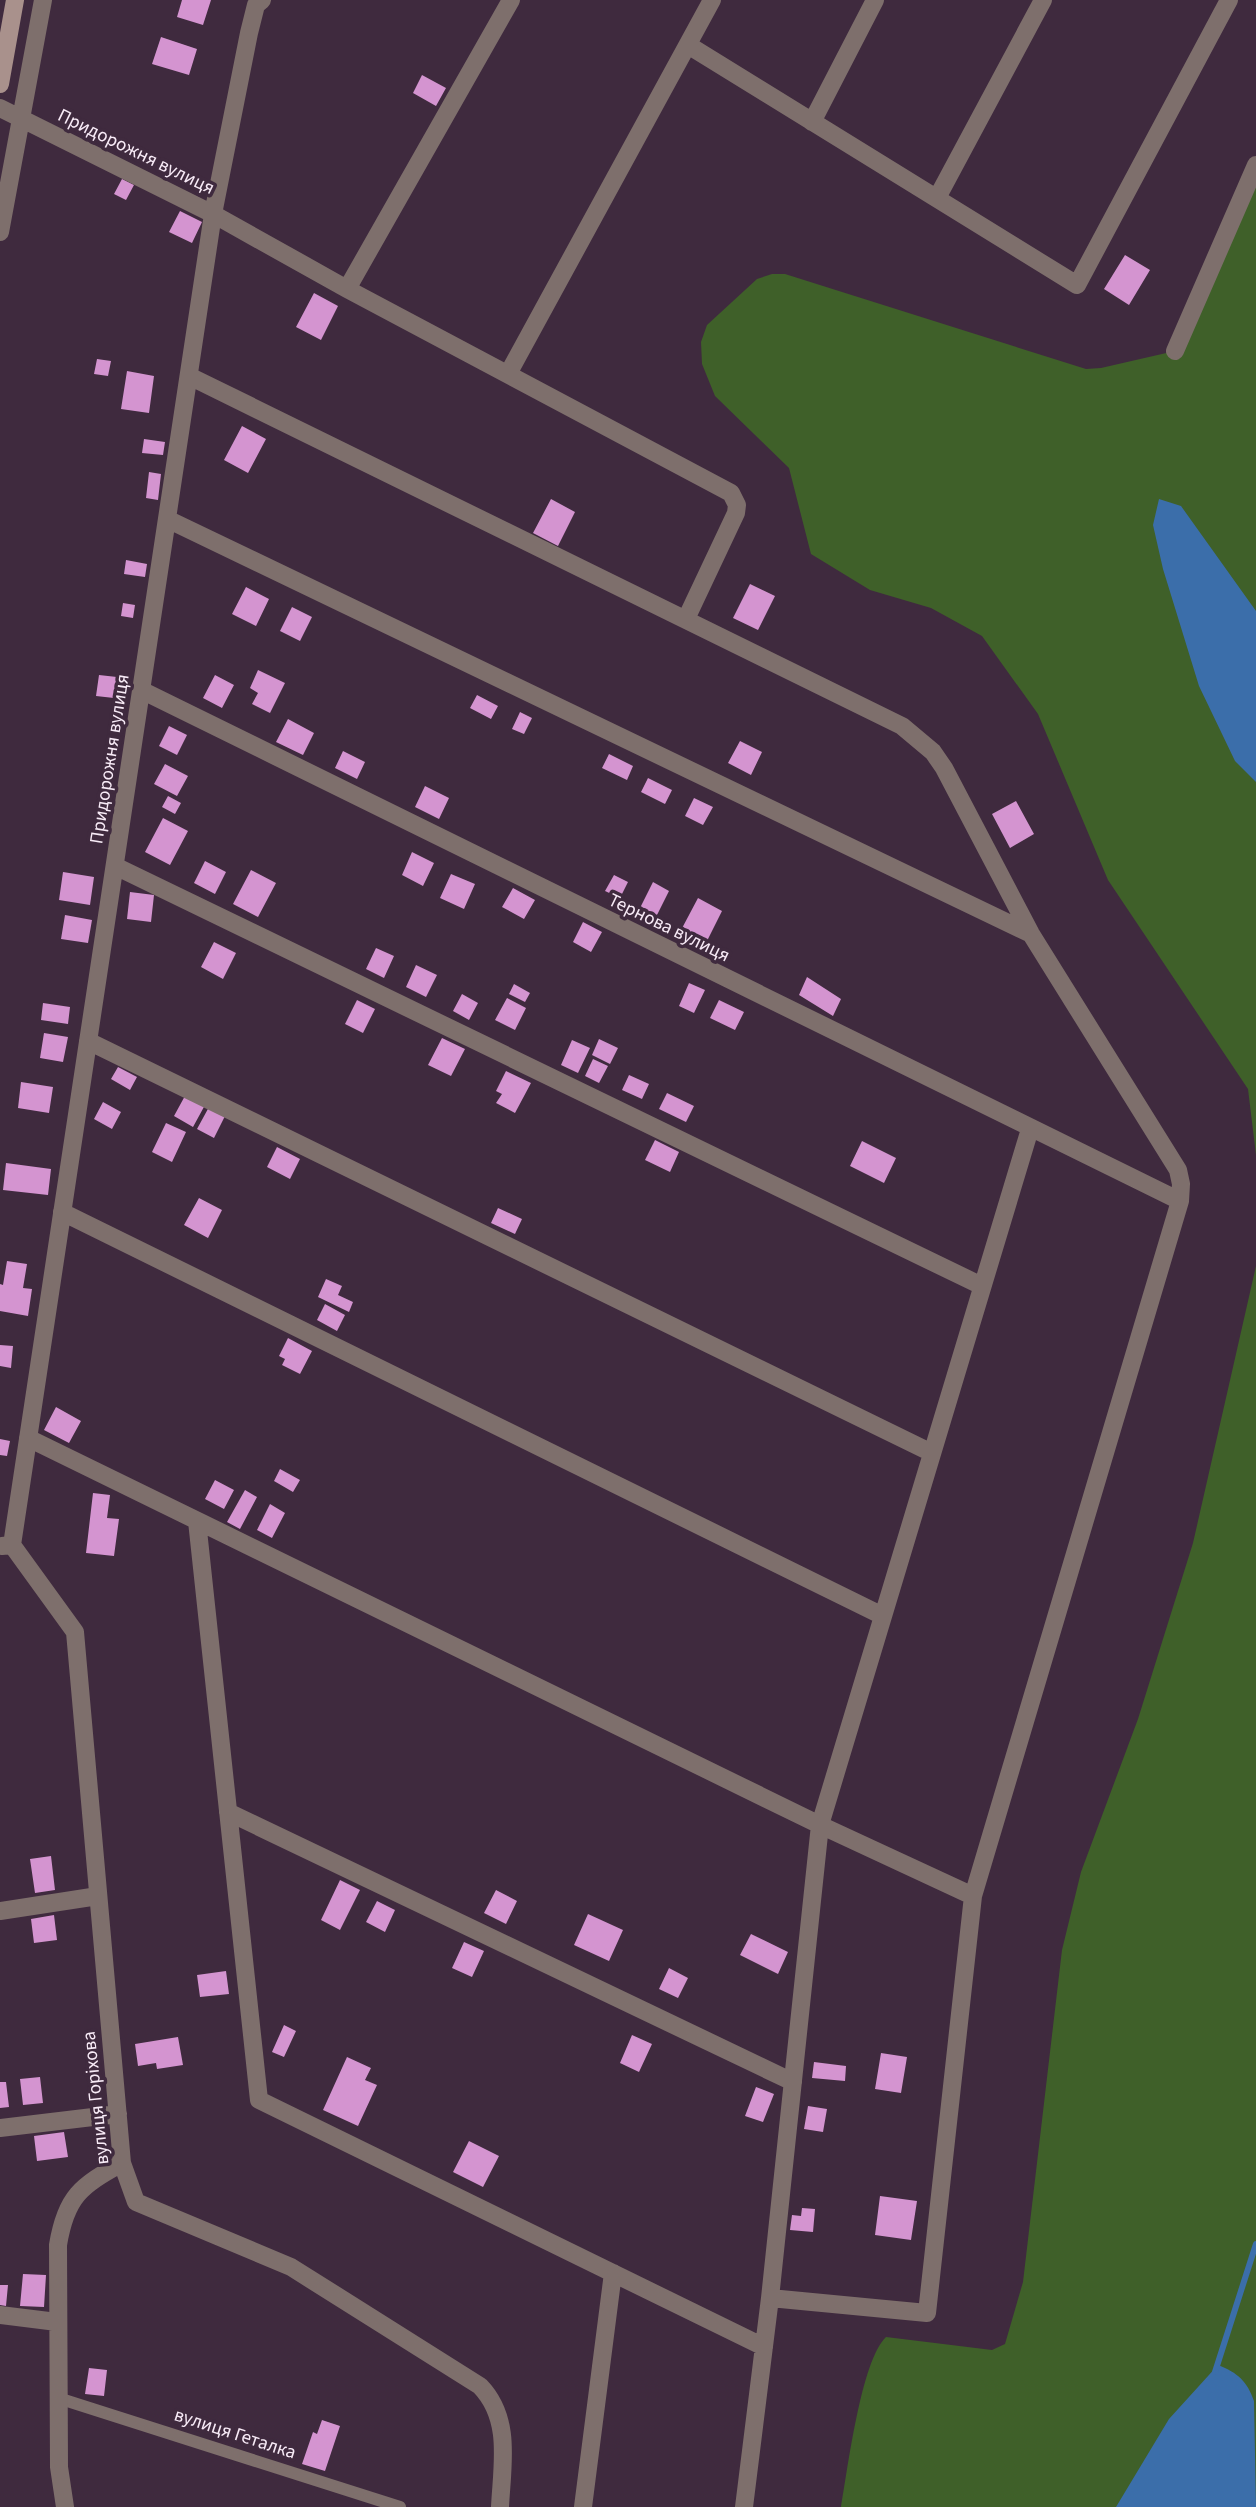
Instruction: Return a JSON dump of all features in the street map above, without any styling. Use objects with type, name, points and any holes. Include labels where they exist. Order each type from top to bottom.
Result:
[{"type":"main road","points":[[0,84],[15,0]]},
{"type":"street","points":[[0,232],[43,0]]},
{"type":"street","points":[[261,0],[256,5],[249,33],[213,214],[347,289],[731,493],[737,505],[736,513],[686,619]]},
{"type":"street","points":[[347,289],[511,0]]},
{"type":"street","points":[[508,374],[712,0]]},
{"type":"street","points":[[812,122],[875,0]]},
{"type":"street","points":[[937,198],[1043,0]]},
{"type":"street","points":[[688,45],[1077,285],[1229,0]]},
{"type":"street","name":"Придорожня вулиця","points":[[0,108],[213,214],[28,1438],[6,1546]]},
{"type":"street","points":[[1175,351],[1256,165]]},
{"type":"street","points":[[189,376],[902,726],[920,739],[944,768],[1031,934],[1174,1162],[1181,1184],[1180,1201],[973,1896],[927,2313],[770,2298]]},
{"type":"street","points":[[167,519],[1031,934]]},
{"type":"street","name":"Тернова вулиця","points":[[141,690],[1180,1201]]},
{"type":"street","points":[[115,866],[982,1286]]},
{"type":"street","points":[[88,1041],[932,1453]]},
{"type":"street","points":[[744,2507],[770,2298],[820,1825],[1030,1129]]},
{"type":"street","points":[[62,1212],[883,1616]]},
{"type":"street","points":[[28,1438],[820,1825],[973,1896]]},
{"type":"street","points":[[197,1521],[259,2100],[764,2347]]},
{"type":"street","name":"вулиця Горіхова","points":[[6,1546],[75,1632],[122,2163],[136,2202],[291,2267],[480,2386],[490,2396],[502,2422],[500,2507]]},
{"type":"street","points":[[228,1812],[793,2082]]},
{"type":"street","points":[[0,1911],[98,1896]]},
{"type":"street","points":[[0,2128],[118,2114]]},
{"type":"street","points":[[65,2507],[59,2467],[58,2245],[66,2208],[85,2183],[122,2163]]},
{"type":"street","points":[[583,2507],[613,2273]]},
{"type":"street","points":[[0,2315],[57,2322]]},
{"type":"lane","name":"вулиця Геталка","points":[[58,2398],[400,2507]]},
{"type":"green space","points":[[1256,165],[1256,1155],[1248,1089],[1108,880],[1038,714],[982,636],[931,608],[870,590],[811,554],[789,468],[715,396],[702,364],[701,342],[707,325],[757,279],[772,274],[785,274],[1086,369],[1175,351]]},
{"type":"green space","points":[[1256,1266],[1256,2507],[841,2507],[869,2368],[886,2337],[992,2350],[1005,2344],[1023,2282],[1062,1950],[1081,1872],[1138,1719],[1193,1543]]},
{"type":"water","points":[[1159,499],[1181,506],[1256,611],[1256,782],[1235,761],[1199,686],[1163,569],[1153,525]]},
{"type":"water","points":[[1218,2365],[1241,2379],[1254,2401],[1256,2507],[1116,2507],[1169,2419]]},
{"type":"building","points":[[182,0],[211,0],[203,25],[177,17]]},
{"type":"building","points":[[161,37],[197,49],[189,75],[152,64]]},
{"type":"building","points":[[422,75],[446,88],[436,106],[413,93]]},
{"type":"building","points":[[122,179],[134,185],[126,200],[114,194]]},
{"type":"building","points":[[180,211],[202,222],[192,243],[169,232]]},
{"type":"building","points":[[1125,255],[1150,270],[1129,305],[1104,289]]},
{"type":"building","points":[[314,293],[338,306],[321,340],[296,327]]},
{"type":"building","points":[[97,359],[111,361],[108,376],[94,374]]},
{"type":"building","points":[[127,371],[154,376],[149,413],[121,409]]},
{"type":"building","points":[[242,426],[266,439],[248,473],[224,460]]},
{"type":"building","points":[[144,439],[165,442],[163,455],[142,453]]},
{"type":"building","points":[[149,472],[161,474],[158,500],[146,498]]},
{"type":"building","points":[[551,499],[575,512],[558,546],[533,533]]},
{"type":"building","points":[[126,560],[147,564],[145,577],[124,574]]},
{"type":"building","points":[[750,584],[775,596],[758,630],[733,618]]},
{"type":"building","points":[[246,587],[269,599],[256,626],[232,614]]},
{"type":"building","points":[[123,603],[135,605],[133,618],[121,616]]},
{"type":"building","points":[[292,607],[312,617],[300,641],[280,631]]},
{"type":"building","points":[[258,670],[285,683],[270,713],[252,704],[258,693],[250,688]]},
{"type":"building","points":[[99,675],[126,678],[123,699],[96,696]]},
{"type":"building","points":[[215,675],[234,685],[222,708],[203,698]]},
{"type":"building","points":[[477,695],[498,706],[491,719],[470,708]]},
{"type":"building","points":[[520,712],[532,718],[524,734],[512,729]]},
{"type":"building","points":[[288,719],[314,733],[303,755],[276,742]]},
{"type":"building","points":[[169,726],[187,735],[177,755],[159,746]]},
{"type":"building","points":[[740,741],[762,752],[751,775],[728,763]]},
{"type":"building","points":[[343,751],[365,762],[357,779],[335,768]]},
{"type":"building","points":[[609,754],[633,766],[627,780],[602,768]]},
{"type":"building","points":[[165,764],[188,776],[177,796],[154,784]]},
{"type":"building","points":[[648,778],[672,790],[665,804],[641,792]]},
{"type":"building","points":[[425,786],[449,798],[439,819],[415,807]]},
{"type":"building","points":[[168,796],[181,803],[175,814],[162,807]]},
{"type":"building","points":[[694,798],[713,807],[703,825],[685,816]]},
{"type":"building","points":[[1016,801],[1034,834],[1010,848],[992,814]]},
{"type":"building","points":[[163,818],[188,831],[170,865],[145,852]]},
{"type":"building","points":[[412,852],[434,863],[423,886],[402,875]]},
{"type":"building","points":[[205,861],[226,872],[215,894],[194,883]]},
{"type":"building","points":[[251,870],[276,883],[258,917],[233,904]]},
{"type":"building","points":[[63,872],[94,877],[90,905],[59,900]]},
{"type":"building","points":[[451,874],[475,884],[464,909],[440,898]]},
{"type":"building","points":[[614,875],[628,882],[620,898],[605,891]]},
{"type":"building","points":[[653,882],[669,891],[655,919],[639,910]]},
{"type":"building","points":[[513,888],[535,900],[524,919],[502,907]]},
{"type":"building","points":[[130,892],[154,895],[151,922],[127,919]]},
{"type":"building","points":[[698,898],[722,911],[705,945],[680,932]]},
{"type":"building","points":[[65,915],[92,920],[88,943],[61,939]]},
{"type":"building","points":[[583,922],[602,932],[591,952],[573,942]]},
{"type":"building","points":[[214,942],[236,953],[223,979],[201,967]]},
{"type":"building","points":[[376,948],[394,956],[384,978],[366,969]]},
{"type":"building","points":[[416,965],[437,975],[426,997],[406,987]]},
{"type":"building","points":[[807,977],[841,999],[833,1016],[799,995]]},
{"type":"building","points":[[689,983],[705,990],[694,1013],[679,1006]]},
{"type":"building","points":[[514,984],[530,993],[525,1002],[509,994]]},
{"type":"building","points":[[462,994],[478,1003],[469,1020],[453,1011]]},
{"type":"building","points":[[507,998],[526,1008],[515,1030],[495,1020]]},
{"type":"building","points":[[357,1000],[375,1009],[363,1033],[345,1024]]},
{"type":"building","points":[[719,1000],[744,1012],[735,1030],[710,1018]]},
{"type":"building","points":[[43,1003],[70,1007],[68,1024],[41,1020]]},
{"type":"building","points":[[44,1033],[68,1037],[63,1062],[40,1058]]},
{"type":"building","points":[[442,1038],[465,1049],[451,1076],[428,1065]]},
{"type":"building","points":[[599,1039],[618,1048],[610,1064],[592,1055]]},
{"type":"building","points":[[572,1040],[590,1048],[578,1073],[561,1065]]},
{"type":"building","points":[[593,1059],[608,1066],[599,1083],[585,1076]]},
{"type":"building","points":[[118,1067],[137,1077],[130,1090],[111,1079]]},
{"type":"building","points":[[506,1071],[531,1083],[515,1113],[496,1103],[502,1094],[496,1091]]},
{"type":"building","points":[[629,1075],[649,1084],[642,1099],[622,1090]]},
{"type":"building","points":[[21,1082],[53,1087],[49,1113],[18,1108]]},
{"type":"building","points":[[667,1093],[694,1106],[686,1122],[659,1109]]},
{"type":"building","points":[[186,1094],[205,1105],[193,1127],[174,1116]]},
{"type":"building","points":[[103,1102],[121,1112],[112,1129],[94,1119]]},
{"type":"building","points":[[209,1107],[225,1116],[214,1138],[197,1129]]},
{"type":"building","points":[[166,1123],[186,1132],[172,1162],[152,1152]]},
{"type":"building","points":[[655,1140],[679,1152],[670,1172],[645,1160]]},
{"type":"building","points":[[862,1141],[896,1158],[884,1183],[850,1166]]},
{"type":"building","points":[[277,1147],[300,1159],[290,1179],[267,1167]]},
{"type":"building","points":[[6,1163],[51,1169],[48,1195],[3,1190]]},
{"type":"building","points":[[199,1198],[222,1210],[208,1238],[184,1225]]},
{"type":"building","points":[[498,1208],[522,1219],[515,1234],[491,1223]]},
{"type":"building","points":[[7,1261],[27,1264],[23,1288],[32,1289],[28,1316],[0,1311],[0,1284],[3,1285]]},
{"type":"building","points":[[326,1279],[342,1286],[338,1295],[353,1302],[349,1312],[318,1297]]},
{"type":"building","points":[[325,1304],[345,1315],[337,1331],[317,1320]]},
{"type":"building","points":[[288,1338],[312,1351],[300,1374],[282,1365],[285,1359],[279,1356]]},
{"type":"building","points":[[0,1345],[13,1346],[11,1368],[0,1366]]},
{"type":"building","points":[[56,1407],[81,1421],[69,1443],[44,1430]]},
{"type":"building","points":[[0,1439],[10,1441],[7,1456],[0,1455]]},
{"type":"building","points":[[280,1469],[300,1480],[293,1492],[274,1481]]},
{"type":"building","points":[[215,1480],[234,1490],[224,1509],[205,1499]]},
{"type":"building","points":[[245,1490],[257,1497],[240,1529],[227,1522]]},
{"type":"building","points":[[93,1493],[110,1495],[107,1518],[119,1519],[114,1556],[86,1553]]},
{"type":"building","points":[[270,1504],[285,1513],[272,1538],[257,1530]]},
{"type":"building","points":[[51,1856],[55,1890],[35,1893],[30,1859]]},
{"type":"building","points":[[340,1880],[360,1890],[340,1930],[321,1920]]},
{"type":"building","points":[[496,1890],[517,1901],[506,1924],[484,1913]]},
{"type":"building","points":[[377,1901],[395,1910],[385,1932],[366,1922]]},
{"type":"building","points":[[588,1914],[623,1930],[609,1961],[574,1945]]},
{"type":"building","points":[[54,1915],[57,1940],[34,1943],[31,1919]]},
{"type":"building","points":[[751,1934],[788,1952],[778,1974],[740,1955]]},
{"type":"building","points":[[464,1942],[484,1951],[472,1977],[452,1968]]},
{"type":"building","points":[[669,1968],[688,1978],[678,1998],[659,1989]]},
{"type":"building","points":[[226,1971],[229,1994],[200,1997],[197,1975]]},
{"type":"building","points":[[284,2025],[296,2031],[284,2057],[272,2052]]},
{"type":"building","points":[[632,2035],[652,2044],[639,2072],[620,2063]]},
{"type":"building","points":[[178,2037],[183,2065],[157,2069],[156,2063],[138,2066],[135,2044]]},
{"type":"building","points":[[881,2053],[907,2057],[901,2093],[875,2089]]},
{"type":"building","points":[[347,2057],[371,2068],[365,2080],[377,2085],[358,2126],[323,2110]]},
{"type":"building","points":[[814,2062],[846,2066],[845,2081],[812,2078]]},
{"type":"building","points":[[40,2077],[43,2103],[23,2105],[20,2079]]},
{"type":"building","points":[[0,2082],[6,2082],[9,2107],[0,2108]]},
{"type":"building","points":[[756,2087],[774,2094],[763,2122],[745,2116]]},
{"type":"building","points":[[808,2106],[827,2109],[823,2132],[804,2129]]},
{"type":"building","points":[[64,2132],[68,2157],[37,2161],[34,2136]]},
{"type":"building","points":[[469,2141],[499,2156],[483,2187],[453,2172]]},
{"type":"building","points":[[880,2196],[917,2201],[911,2240],[875,2235]]},
{"type":"building","points":[[802,2208],[815,2209],[813,2232],[790,2230],[792,2215],[801,2216]]},
{"type":"building","points":[[23,2274],[46,2275],[44,2307],[20,2306]]},
{"type":"building","points":[[0,2285],[8,2285],[6,2306],[0,2305]]},
{"type":"building","points":[[89,2368],[107,2370],[104,2396],[85,2394]]},
{"type":"building","points":[[322,2420],[340,2426],[325,2471],[302,2464],[313,2432],[317,2434]]},
{"type":"waterway","points":[[1215,2372],[1256,2244]]}]
